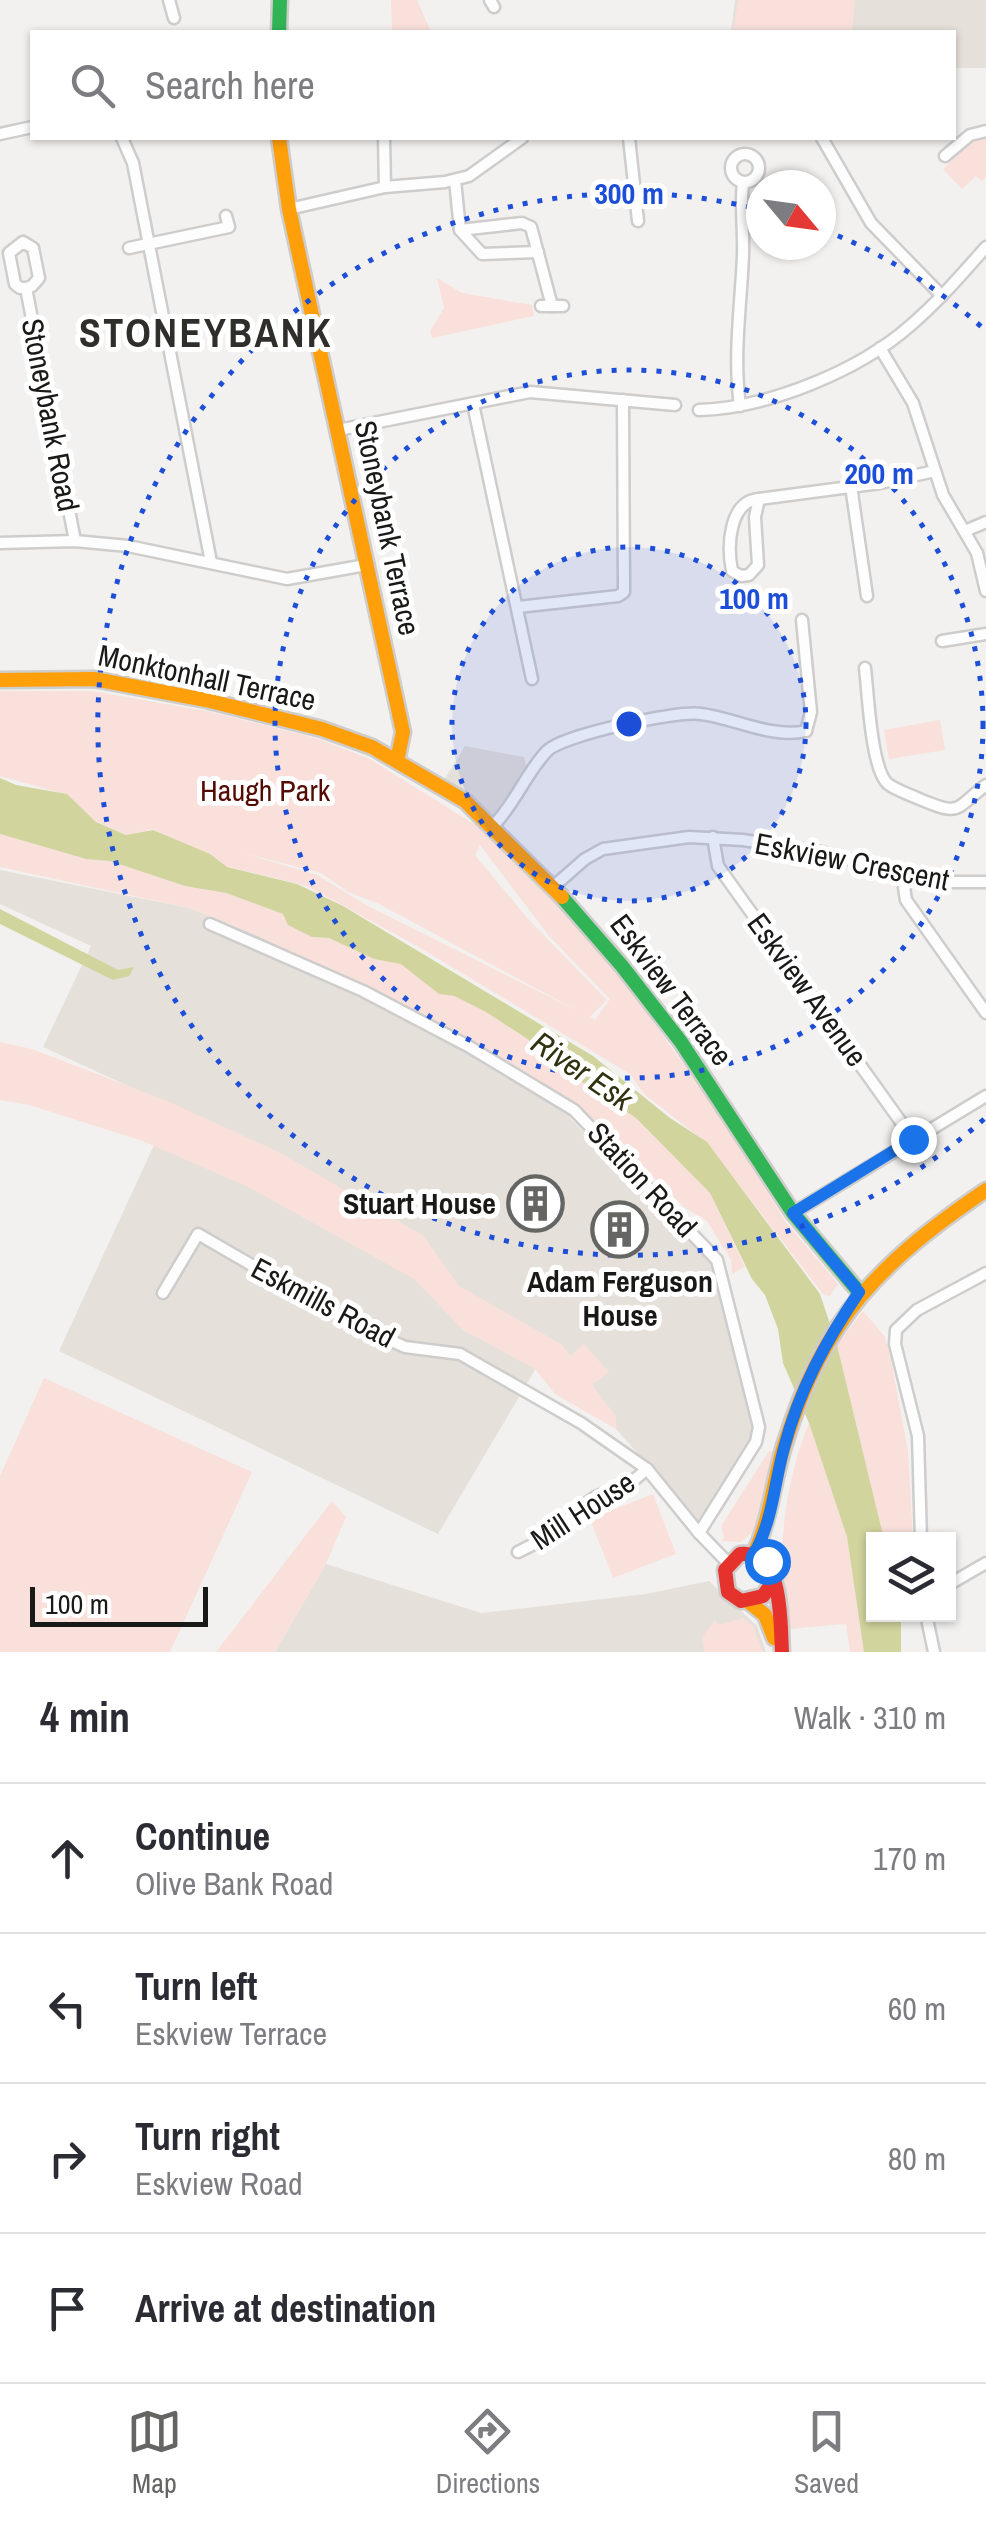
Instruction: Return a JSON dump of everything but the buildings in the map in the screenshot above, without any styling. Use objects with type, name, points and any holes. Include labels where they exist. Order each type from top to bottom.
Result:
[{"type":"main road","points":[[279,30],[280,0]]},
{"type":"main road","name":"Stoneybank Terrace","points":[[278,140],[403,732],[398,760]]},
{"type":"main road","name":"Monktonhall Terrace","points":[[0,680],[94,679],[147,688],[322,729],[398,760]]},
{"type":"main road","name":"Eskview Terrace","points":[[398,760],[446,788],[493,826],[602,942],[682,1042],[793,1213],[859,1292]]},
{"type":"main road","points":[[754,1554],[772,1509],[792,1422],[808,1377],[837,1324],[859,1292],[898,1253],[986,1190]]},
{"type":"main road","points":[[740,1554],[754,1554],[771,1568],[781,1652],[765,1615],[728,1592],[724,1578],[728,1563],[740,1554]]},
{"type":"main road","points":[[748,1602],[763,1596],[772,1583]]},
{"type":"street","points":[[170,0],[174,18]]},
{"type":"street","points":[[0,134],[30,127]]},
{"type":"street","points":[[950,154],[970,135],[986,131]]},
{"type":"street","points":[[123,140],[132,162],[211,562]]},
{"type":"street","points":[[384,140],[386,187]]},
{"type":"street","points":[[290,209],[386,187],[469,176],[519,140]]},
{"type":"street","points":[[629,140],[634,214]]},
{"type":"street","points":[[823,140],[871,223],[942,296]]},
{"type":"street","points":[[455,180],[460,230],[482,254],[538,252]]},
{"type":"street","points":[[740,406],[736,357],[744,241],[743,183]]},
{"type":"street","points":[[128,248],[228,228],[226,216]]},
{"type":"street","points":[[460,230],[522,223],[530,227],[552,306]]},
{"type":"street","points":[[699,410],[770,398],[823,378],[880,348],[942,296],[986,246]]},
{"type":"street","name":"Stoneybank Road","points":[[26,288],[75,541]]},
{"type":"street","points":[[880,348],[913,403],[943,495],[977,553],[986,591]]},
{"type":"street","points":[[338,430],[530,392],[674,405]]},
{"type":"street","points":[[518,607],[618,596],[624,592],[623,400]]},
{"type":"street","points":[[473,404],[532,679]]},
{"type":"street","points":[[760,499],[755,516],[758,565],[749,575],[742,576],[732,570],[732,531],[740,506],[748,500],[935,471]]},
{"type":"street","points":[[851,486],[866,596]]},
{"type":"street","points":[[965,530],[986,522]]},
{"type":"street","points":[[0,543],[75,541],[128,546],[288,579],[366,565]]},
{"type":"street","points":[[493,826],[544,754],[563,741],[671,714],[698,713],[790,733],[806,731],[812,712],[802,620]]},
{"type":"street","points":[[942,641],[986,634]]},
{"type":"street","points":[[866,668],[874,741],[882,777],[889,785],[949,808],[962,808],[986,786]]},
{"type":"street","name":"Eskview Crescent","points":[[553,887],[585,859],[613,845],[713,837],[821,852],[958,884],[986,882]]},
{"type":"street","name":"Eskview Avenue","points":[[713,837],[718,866],[913,1139]]},
{"type":"street","points":[[902,874],[906,900],[986,1013]]},
{"type":"street","name":"Station Road","points":[[210,924],[363,990],[468,1046],[574,1110],[717,1260],[759,1435],[699,1533]]},
{"type":"street","points":[[793,1213],[986,1096]]},
{"type":"street","name":"Eskmills Road","points":[[163,1293],[198,1234],[348,1321],[405,1348],[460,1354],[616,1445],[647,1469],[699,1533]]},
{"type":"street","points":[[921,1532],[918,1436],[895,1344],[896,1330],[917,1310],[986,1273]]},
{"type":"street","name":"Mill House","points":[[518,1552],[552,1535],[597,1496],[627,1486],[647,1469]]},
{"type":"street","points":[[699,1533],[728,1563]]},
{"type":"street","points":[[956,1580],[986,1563]]},
{"type":"street","points":[[928,1622],[934,1652]]},
{"type":"shaded area","points":[[735,0],[986,0],[986,68],[956,68],[956,30],[731,30]]},
{"type":"shaded area","points":[[465,746],[524,757],[527,767],[507,803],[493,818],[444,780]]},
{"type":"shaded area","points":[[0,870],[189,908],[259,936],[440,1027],[580,1106],[569,1117],[709,1260],[753,1426],[752,1437],[698,1521],[616,1429],[616,1417],[561,1344],[542,1358],[438,1534],[59,1351],[172,1106],[43,1047],[91,946],[0,904]]},
{"type":"shaded area","points":[[326,1564],[481,1613],[646,1594],[709,1581],[757,1626],[766,1652],[275,1652]]},
{"type":"green space","points":[[391,0],[417,0],[430,30],[392,30]]},
{"type":"green space","points":[[738,0],[855,0],[852,30],[733,30]]},
{"type":"green space","points":[[986,137],[986,177],[982,181],[976,176],[962,189],[943,169],[969,144]]},
{"type":"green space","points":[[437,278],[462,293],[532,305],[534,316],[432,338],[430,331],[444,308]]},
{"type":"green space","name":"Haugh Park","points":[[0,691],[92,691],[212,712],[316,738],[368,758],[487,832],[518,861],[624,981],[729,1128],[785,1221],[838,1284],[830,1296],[823,1294],[706,1142],[645,1095],[630,1074],[415,945],[307,886],[221,865],[153,829],[127,835],[95,821],[68,795],[0,776]],"holes":[[[480,845],[549,936],[610,999],[595,1020],[590,1017],[607,1000],[529,920],[475,855]],[[243,853],[321,873],[348,892],[379,904],[580,1012],[368,906],[317,875]]]},
{"type":"green space","points":[[940,720],[945,750],[889,759],[884,730]]},
{"type":"green space","points":[[0,834],[86,859],[110,861],[185,886],[226,893],[283,914],[312,937],[329,938],[374,959],[401,963],[439,994],[454,996],[486,1012],[529,1040],[552,1070],[573,1076],[636,1118],[710,1193],[745,1267],[732,1274],[731,1260],[707,1221],[684,1207],[579,1106],[440,1027],[259,936],[189,908],[0,867]]},
{"type":"green space","points":[[0,1042],[32,1049],[165,1100],[279,1152],[424,1236],[459,1286],[561,1344],[570,1356],[584,1344],[609,1372],[592,1385],[616,1417],[616,1429],[555,1394],[535,1369],[463,1330],[414,1279],[248,1187],[140,1140],[29,1105],[0,1100]]},
{"type":"green space","points":[[863,1311],[885,1337],[908,1451],[913,1532],[882,1532],[837,1345]]},
{"type":"green space","points":[[44,1378],[252,1472],[170,1652],[0,1652],[0,1476]]},
{"type":"green space","points":[[809,1423],[847,1537],[864,1652],[850,1652],[846,1624],[789,1629],[783,1577],[784,1524],[793,1473]]},
{"type":"green space","points":[[769,1451],[774,1452],[760,1517],[752,1533],[741,1542],[721,1541],[721,1526]]},
{"type":"green space","points":[[653,1494],[676,1554],[613,1578],[590,1519]]},
{"type":"green space","points":[[332,1501],[346,1517],[326,1564],[275,1652],[216,1652]]},
{"type":"green space","points":[[743,1618],[753,1626],[763,1652],[704,1652],[702,1637],[715,1620],[719,1625]]},
{"type":"water","name":"River Esk","points":[[0,778],[16,785],[67,794],[96,822],[126,835],[153,830],[210,854],[227,867],[297,884],[343,906],[593,1056],[670,1118],[707,1142],[820,1294],[837,1345],[882,1532],[866,1532],[866,1622],[901,1622],[901,1652],[864,1652],[847,1537],[809,1423],[783,1363],[778,1329],[765,1295],[752,1279],[710,1193],[636,1118],[573,1076],[552,1070],[529,1040],[486,1012],[454,996],[439,994],[401,964],[374,959],[329,938],[312,937],[288,925],[283,914],[226,893],[185,886],[110,861],[86,859],[0,834]]},
{"type":"water","points":[[0,909],[118,970],[134,967],[129,976],[113,980],[0,924]]},
{"type":"traffic: fast","points":[[279,30],[280,0]]},
{"type":"traffic: fast","points":[[562,897],[681,1042],[793,1213],[859,1292]]},
{"type":"traffic: slow","points":[[279,140],[289,209],[403,732],[397,761]]},
{"type":"traffic: slow","points":[[0,680],[94,679],[206,700],[322,729],[372,747],[465,801],[562,897]]},
{"type":"traffic: slow","points":[[754,1554],[800,1399],[838,1327],[860,1297],[915,1242],[986,1190]]},
{"type":"traffic: slow","points":[[749,1602],[765,1615],[774,1638]]},
{"type":"traffic: jam","points":[[772,1583],[763,1596],[741,1601],[728,1592],[725,1570],[740,1554],[765,1563],[777,1590],[782,1652]]},
{"type":"place","name":"Stuart House","points":[[535,1204]]},
{"type":"place","name":"Adam Ferguson House","points":[[620,1230]]},
{"type":"district","name":"STONEYBANK","points":[[206,333]]},
{"type":"route","points":[[767,1561],[754,1554],[772,1509],[782,1451],[819,1354],[859,1292],[793,1213],[913,1139]]}]
